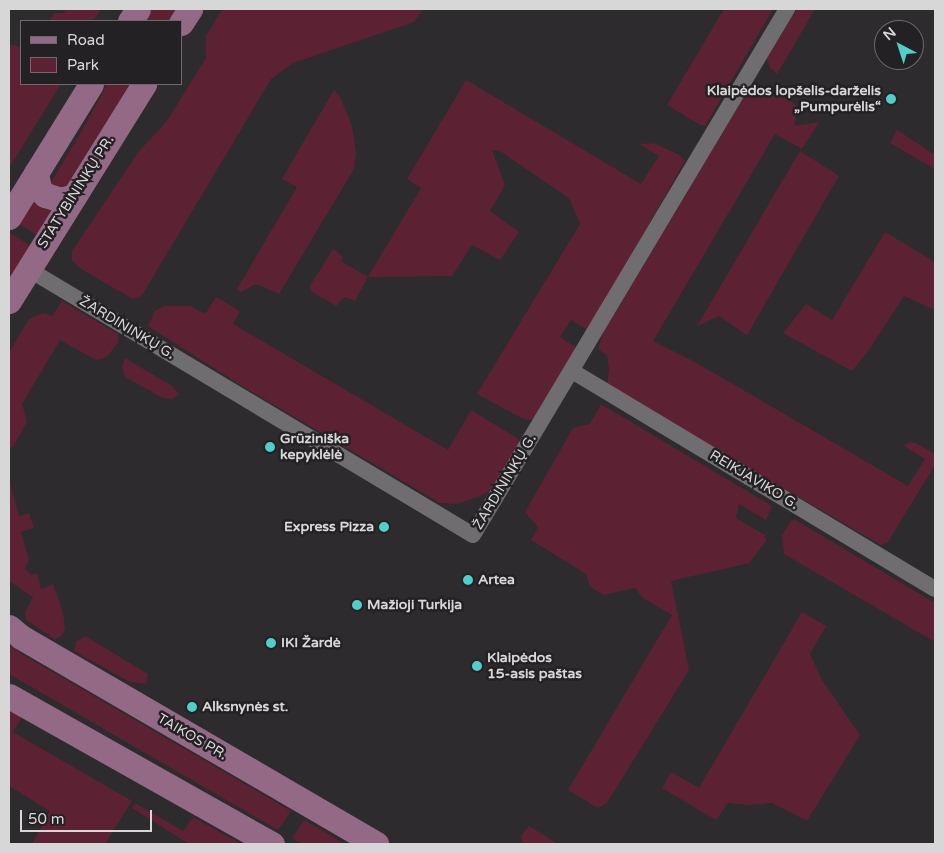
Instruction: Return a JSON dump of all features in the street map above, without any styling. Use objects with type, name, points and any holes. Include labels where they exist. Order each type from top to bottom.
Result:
[{"type":"main road","points":[[131,20],[138,9]]},
{"type":"main road","points":[[182,22],[190,9]]},
{"type":"main road","points":[[9,217],[90,85]]},
{"type":"main road","name":"STATYBININKŲ PR.","points":[[9,301],[143,85]]},
{"type":"main road","points":[[36,173],[39,188],[45,195],[61,200],[74,196]]},
{"type":"main road","name":"TAIKOS PR.","points":[[9,627],[21,637],[376,844]]},
{"type":"main road","points":[[9,696],[272,844]]},
{"type":"street","name":"ŽARDININKŲ G.","points":[[28,269],[474,535],[787,9]]},
{"type":"street","name":"REIKJAVIKO G.","points":[[572,371],[935,589]]},
{"type":"green space","points":[[66,9],[101,9],[94,20],[50,20],[55,13],[64,13]]},
{"type":"green space","points":[[150,9],[178,9],[171,20],[143,20]]},
{"type":"green space","points":[[222,9],[423,9],[414,22],[293,63],[271,79],[144,292],[140,297],[133,299],[81,269],[72,260],[72,251],[140,150],[167,121],[206,58],[206,36]]},
{"type":"green space","points":[[724,9],[773,9],[705,126],[700,125],[667,105]]},
{"type":"green space","points":[[797,9],[815,9],[777,74],[770,68],[767,58]]},
{"type":"green space","points":[[9,44],[20,47],[20,85],[60,85],[9,168]]},
{"type":"green space","points":[[466,80],[641,184],[659,156],[639,144],[654,143],[681,156],[685,161],[588,330],[571,320],[560,337],[577,348],[535,419],[527,420],[477,394],[580,224],[569,198],[500,151],[492,150],[505,185],[490,211],[519,232],[500,260],[472,245],[452,276],[368,277],[421,188],[407,179]]},
{"type":"green space","points":[[106,85],[130,85],[65,191],[50,184]]},
{"type":"green space","points":[[762,85],[769,87],[797,106],[794,126],[819,122],[802,149],[775,134],[653,341],[695,362],[908,486],[925,459],[904,446],[910,442],[916,443],[935,454],[935,465],[888,542],[881,545],[607,385],[609,369],[607,355],[598,349],[604,331],[748,90]]},
{"type":"green space","points":[[334,90],[340,97],[352,126],[356,153],[354,169],[279,294],[259,285],[254,285],[241,292],[237,289],[297,187],[282,179]]},
{"type":"green space","points":[[897,130],[935,155],[935,169],[890,143]]},
{"type":"green space","points":[[800,151],[839,176],[747,335],[719,316],[697,326]]},
{"type":"green space","points":[[32,199],[39,206],[52,212],[37,235],[17,223]]},
{"type":"green space","points":[[885,232],[935,262],[935,310],[904,296],[869,350],[852,371],[783,333],[806,304],[832,320]]},
{"type":"green space","points":[[10,233],[31,246],[9,282],[9,236]]},
{"type":"green space","points":[[333,249],[343,257],[341,261],[368,277],[355,301],[345,297],[336,306],[311,291],[310,286]]},
{"type":"green space","points":[[216,297],[240,311],[233,324],[448,450],[471,410],[517,438],[520,445],[491,489],[481,496],[457,504],[440,503],[242,386],[148,326],[155,311],[164,306],[191,306],[205,314]]},
{"type":"green space","points":[[62,301],[118,334],[118,342],[107,357],[96,360],[60,340],[22,404],[27,422],[13,447],[9,448],[9,352],[29,319],[43,313],[52,316]]},
{"type":"green space","points":[[125,358],[172,386],[179,394],[173,399],[163,398],[125,377],[122,367]]},
{"type":"green space","points":[[601,404],[772,506],[766,520],[739,504],[736,518],[765,535],[766,541],[749,563],[671,581],[689,670],[607,803],[598,808],[568,790],[672,615],[643,598],[635,588],[604,595],[590,587],[586,574],[531,540],[538,527],[525,512],[573,428],[590,424]]},
{"type":"green space","points":[[9,479],[19,516],[29,513],[34,528],[21,532],[29,560],[25,569],[31,575],[37,573],[41,589],[53,584],[63,612],[65,629],[61,636],[55,639],[26,620],[25,613],[33,597],[9,581]]},
{"type":"green space","points":[[794,519],[935,603],[935,642],[784,554],[782,536],[789,523]]},
{"type":"green space","points":[[802,612],[826,626],[810,654],[822,680],[860,735],[807,821],[772,803],[748,805],[728,803],[716,820],[662,788],[671,772],[699,788]]},
{"type":"green space","points":[[85,636],[148,674],[146,684],[130,682],[74,651],[76,642]]},
{"type":"green space","points":[[9,645],[291,811],[278,830],[9,674]]},
{"type":"green space","points":[[9,707],[24,714],[13,732],[132,801],[105,844],[32,844],[50,811],[9,786]]},
{"type":"green space","points":[[135,803],[183,831],[193,817],[241,844],[189,844],[132,808]]},
{"type":"green space","points":[[304,820],[345,844],[303,844],[292,838]]},
{"type":"green space","points":[[529,826],[558,844],[523,844],[521,836]]},
{"type":"place","name":"Klaipėdos lopšelis-darželis „Pumpurėlis“","points":[[891,99]]},
{"type":"place","name":"Grūziniška kepyklėlė","points":[[270,447]]},
{"type":"place","name":"Express Pizza","points":[[384,527]]},
{"type":"place","name":"Artea","points":[[468,580]]},
{"type":"place","name":"Mažioji Turkija","points":[[357,605]]},
{"type":"place","name":"IKI Žardė","points":[[271,643]]},
{"type":"place","name":"Klaipėdos 15-asis paštas","points":[[477,666]]},
{"type":"place","name":"Alksnynės st.","points":[[192,707]]}]
